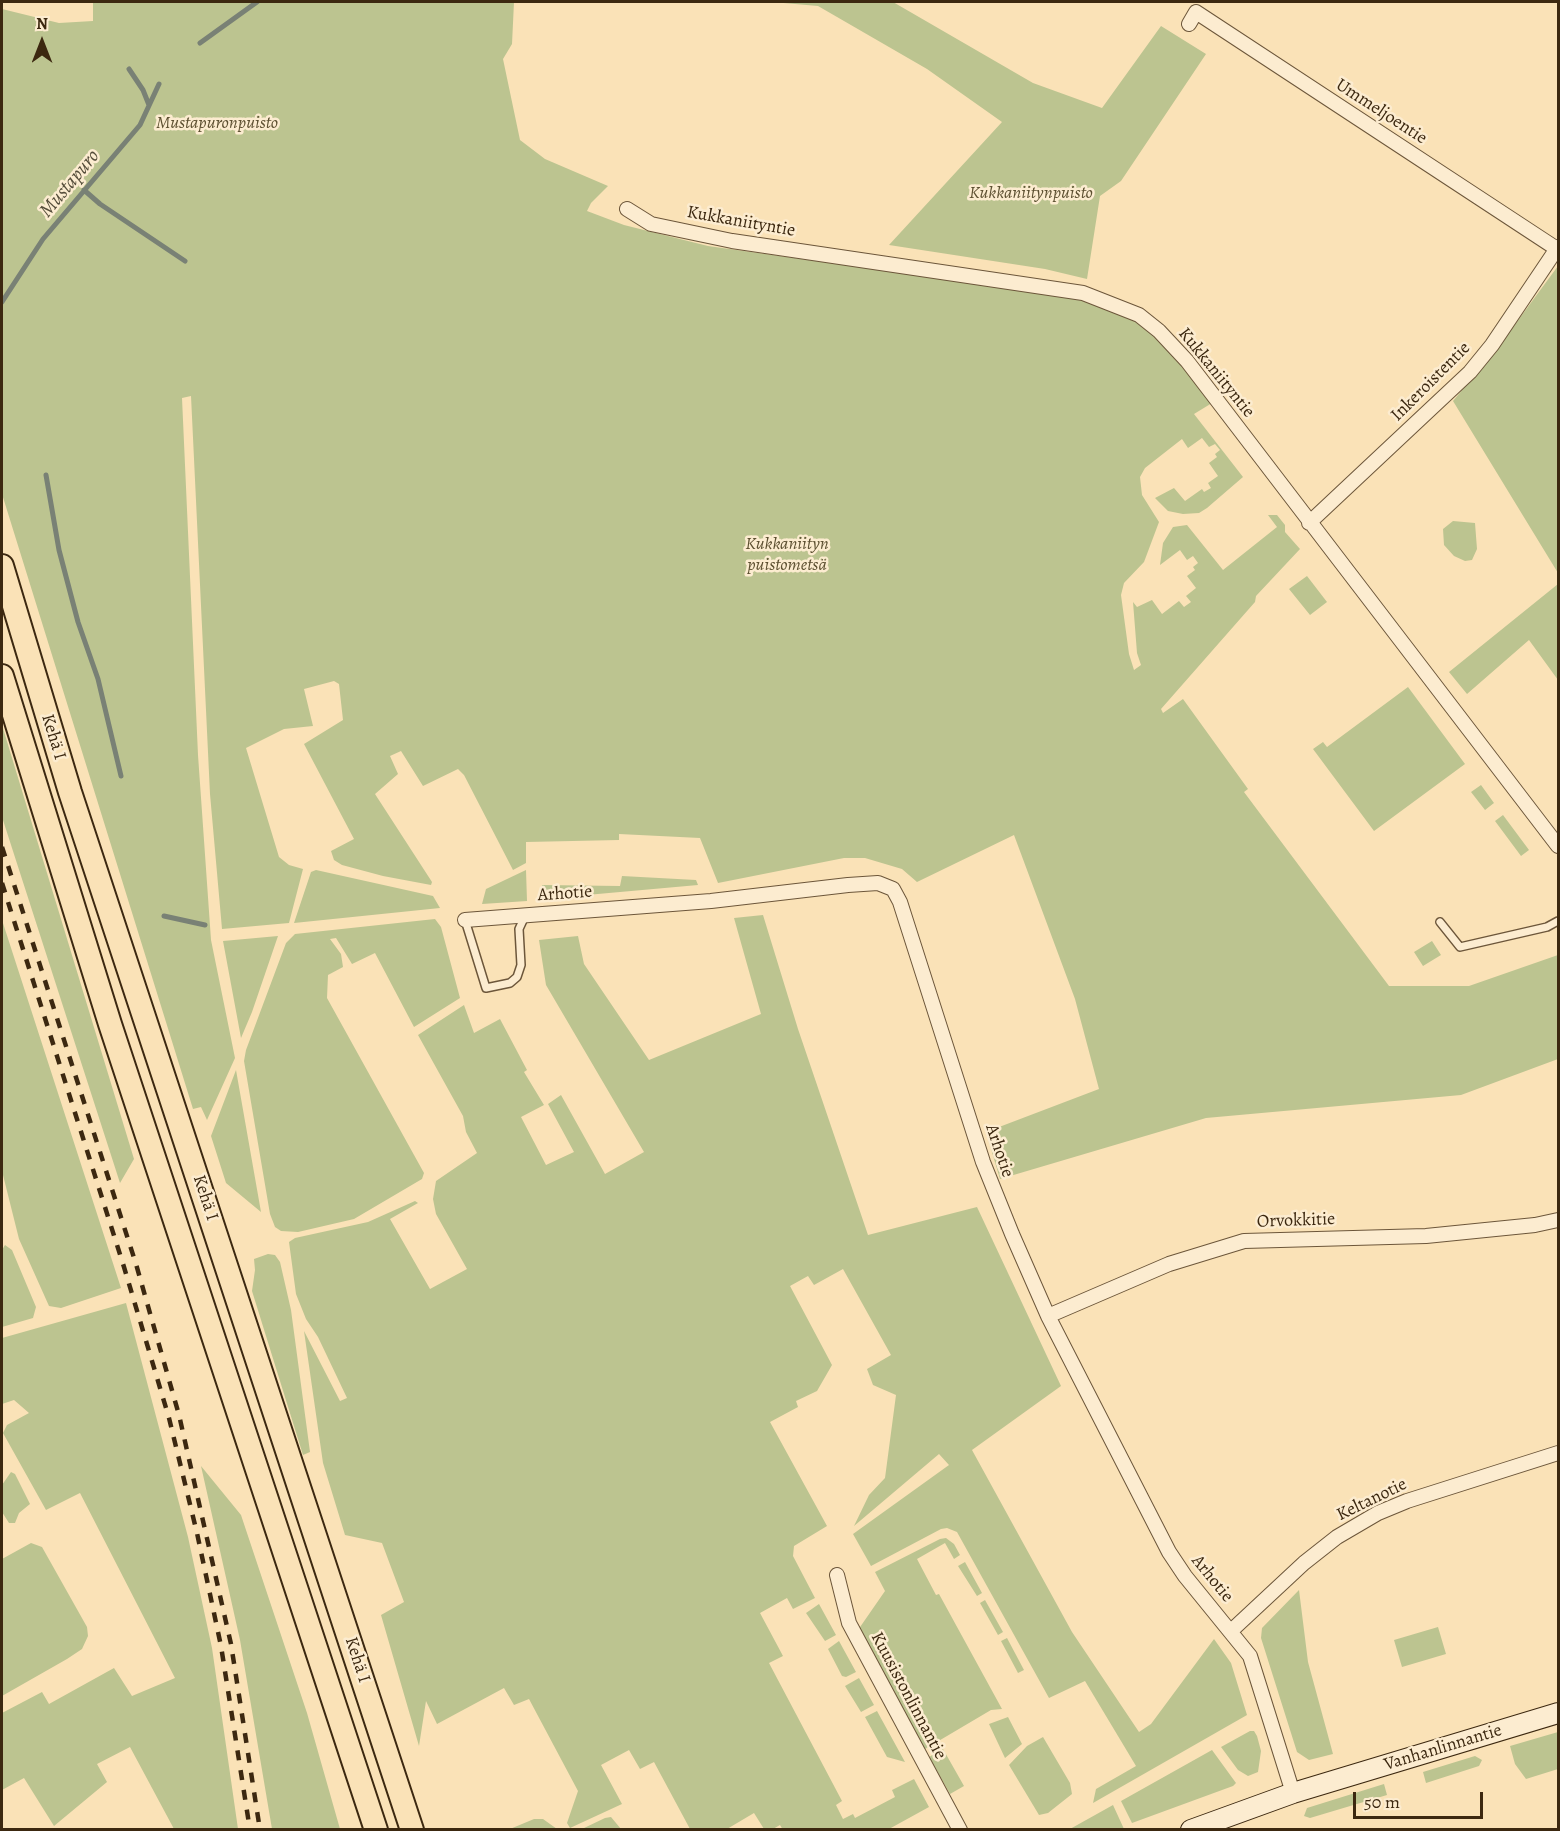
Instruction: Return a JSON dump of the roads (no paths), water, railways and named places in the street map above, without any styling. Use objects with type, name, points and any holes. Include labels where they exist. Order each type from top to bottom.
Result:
[{"type":"highway","name":"Kehä I","points":[[2,566],[74,804],[412,1830]]},
{"type":"highway","name":"Kehä I","points":[[2,676],[110,1024],[376,1830]]},
{"type":"main road","name":"Vanhanlinnantie","points":[[1191,1830],[1293,1793],[1558,1713]]},
{"type":"street","name":"Ummeljoentie","points":[[1190,24],[1196,12],[1558,248]]},
{"type":"street","name":"Kukkaniityntie","points":[[627,210],[651,224],[732,241],[1083,293],[1139,315],[1187,361],[1558,846]]},
{"type":"street","name":"Inkeroistentie","points":[[1309,523],[1470,372],[1515,312],[1558,248]]},
{"type":"street","name":"Arhotie","points":[[465,920],[711,901],[848,885],[878,883],[893,889],[900,902],[994,1191],[1048,1316],[1169,1552],[1185,1576],[1244,1646],[1253,1663],[1293,1793]]},
{"type":"street","name":"Orvokkitie","points":[[1048,1316],[1169,1264],[1244,1241],[1426,1236],[1535,1226],[1558,1220]]},
{"type":"street","name":"Keltanotie","points":[[1231,1631],[1304,1563],[1333,1540],[1378,1513],[1407,1501],[1558,1453]]},
{"type":"street","name":"Kuusistonlinnantie","points":[[837,1575],[849,1623],[960,1830]]},
{"type":"lane","points":[[465,920],[486,988],[510,983],[517,977],[521,965],[519,929],[525,915]]},
{"type":"lane","points":[[1440,922],[1460,947],[1547,927],[1558,921]]},
{"type":"waterway","name":"Mustapuro","points":[[200,43],[257,2]]},
{"type":"waterway","points":[[129,69],[143,90],[149,105]]},
{"type":"waterway","name":"Mustapuro","points":[[2,302],[43,239],[140,125],[159,84]]},
{"type":"waterway","points":[[84,190],[100,204],[185,261]]},
{"type":"waterway","points":[[46,475],[59,550],[78,622],[98,679],[121,776]]},
{"type":"waterway","points":[[164,916],[205,925]]},
{"type":"railway","points":[[2,847],[136,1264],[179,1415],[231,1644],[260,1830]]},
{"type":"railway","points":[[2,883],[124,1267],[169,1418],[221,1646],[250,1830]]},
{"type":"park label","name":"Mustapuronpuisto","points":[[217,124]]},
{"type":"park label","name":"Kukkaniitynpuisto","points":[[1031,194]]},
{"type":"park label","name":"Kukkaniityn puistometsä","points":[[787,555]]}]
